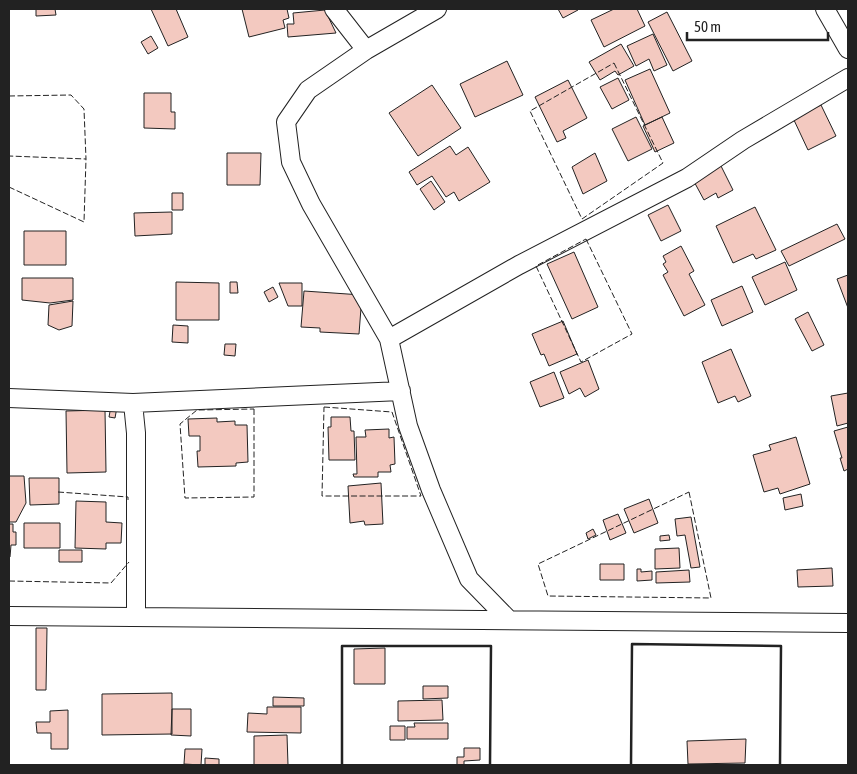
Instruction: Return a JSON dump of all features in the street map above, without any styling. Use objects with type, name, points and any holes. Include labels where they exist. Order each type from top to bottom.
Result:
[{"type":"street","points":[[334,9],[366,50]]},
{"type":"street","points":[[437,9],[366,50],[308,90],[286,122],[291,162],[299,179],[389,339],[408,426],[431,490],[469,579],[509,620]]},
{"type":"street","points":[[825,9],[848,50]]},
{"type":"street","points":[[389,339],[519,266],[687,178],[743,140],[848,78]]},
{"type":"street","points":[[9,398],[133,403],[401,392]]},
{"type":"street","points":[[133,403],[136,433],[136,617]]},
{"type":"street","points":[[9,616],[848,623]]},
{"type":"building","points":[[36,9],[55,9],[56,15],[36,16]]},
{"type":"building","points":[[151,9],[176,9],[188,37],[168,46]]},
{"type":"building","points":[[242,9],[287,9],[289,18],[283,20],[285,28],[249,37]]},
{"type":"building","points":[[558,9],[577,9],[578,10],[563,18]]},
{"type":"building","points":[[614,9],[637,9],[645,26],[604,47],[591,20]]},
{"type":"building","points":[[325,10],[336,33],[288,37],[287,24],[294,24],[293,13]]},
{"type":"building","points":[[667,12],[692,61],[673,71],[648,22]]},
{"type":"building","points":[[653,34],[667,65],[654,71],[649,59],[636,66],[627,46]]},
{"type":"building","points":[[151,36],[158,48],[148,54],[141,42]]},
{"type":"building","points":[[621,44],[634,66],[618,75],[615,71],[600,80],[589,62]]},
{"type":"building","points":[[507,61],[523,95],[475,117],[460,84]]},
{"type":"building","points":[[650,69],[670,113],[645,125],[625,80]]},
{"type":"building","points":[[618,78],[629,100],[612,109],[600,87]]},
{"type":"building","points":[[568,80],[587,118],[563,131],[566,138],[557,142],[535,97]]},
{"type":"building","points":[[432,85],[461,128],[418,156],[389,113]]},
{"type":"building","points":[[144,93],[171,93],[171,112],[175,112],[175,129],[144,128]]},
{"type":"building","points":[[821,105],[836,136],[808,150],[793,118]]},
{"type":"building","points":[[636,117],[652,149],[628,161],[612,129]]},
{"type":"building","points":[[662,117],[674,143],[655,152],[643,126]]},
{"type":"building","points":[[450,146],[456,155],[468,147],[490,182],[459,201],[454,192],[446,197],[432,176],[417,185],[409,172]]},
{"type":"building","points":[[227,153],[261,153],[260,185],[227,185]]},
{"type":"building","points":[[595,153],[607,181],[583,194],[572,167]]},
{"type":"building","points":[[719,162],[733,190],[718,198],[716,193],[704,200],[691,176]]},
{"type":"building","points":[[431,181],[445,202],[434,210],[420,189]]},
{"type":"building","points":[[172,193],[183,193],[183,210],[172,210]]},
{"type":"building","points":[[668,205],[681,231],[661,241],[648,215]]},
{"type":"building","points":[[755,207],[776,250],[756,259],[753,254],[733,263],[716,226]]},
{"type":"building","points":[[172,212],[172,234],[135,236],[134,213]]},
{"type":"building","points":[[837,224],[845,239],[789,266],[781,251]]},
{"type":"building","points":[[24,231],[66,231],[66,265],[24,265]]},
{"type":"building","points":[[681,246],[694,271],[689,274],[705,305],[684,316],[663,275],[668,272],[663,264],[666,262],[663,256]]},
{"type":"building","points":[[574,252],[598,307],[572,319],[547,264]]},
{"type":"building","points":[[785,262],[797,290],[765,305],[752,277]]},
{"type":"building","points":[[848,275],[848,308],[837,279]]},
{"type":"building","points":[[22,278],[73,278],[73,300],[50,303],[22,300]]},
{"type":"building","points":[[176,282],[219,283],[219,320],[176,320]]},
{"type":"building","points":[[230,282],[237,282],[238,293],[230,293]]},
{"type":"building","points":[[279,283],[302,283],[302,306],[288,306]]},
{"type":"building","points":[[742,286],[753,312],[722,326],[711,300]]},
{"type":"building","points":[[273,287],[278,297],[269,302],[264,292]]},
{"type":"building","points":[[304,291],[362,295],[359,334],[320,332],[320,328],[301,327]]},
{"type":"building","points":[[73,301],[72,326],[59,330],[48,325],[49,305]]},
{"type":"building","points":[[808,312],[824,345],[812,351],[795,319]]},
{"type":"building","points":[[563,321],[577,354],[549,366],[544,354],[541,355],[532,334]]},
{"type":"building","points":[[173,325],[188,326],[188,343],[172,342]]},
{"type":"building","points":[[225,344],[236,344],[235,356],[224,355]]},
{"type":"building","points":[[731,349],[751,396],[738,402],[735,396],[718,403],[702,362]]},
{"type":"building","points":[[588,360],[599,389],[585,397],[580,388],[569,394],[560,372]]},
{"type":"building","points":[[554,372],[564,398],[540,407],[530,382]]},
{"type":"building","points":[[848,393],[848,423],[837,426],[831,396]]},
{"type":"building","points":[[111,406],[117,407],[115,418],[109,417]]},
{"type":"building","points":[[105,410],[106,472],[67,473],[66,411]]},
{"type":"building","points":[[331,417],[350,417],[351,431],[354,431],[355,460],[329,460],[328,427],[331,427]]},
{"type":"building","points":[[217,418],[217,422],[235,421],[235,425],[247,425],[248,462],[236,463],[236,466],[198,467],[197,451],[200,451],[200,436],[189,436],[188,419]]},
{"type":"building","points":[[848,427],[848,469],[844,471],[834,431]]},
{"type":"building","points":[[389,429],[389,438],[394,437],[395,464],[390,465],[391,472],[378,472],[378,477],[354,477],[353,474],[357,474],[356,437],[366,437],[365,430]]},
{"type":"building","points":[[796,437],[810,484],[780,494],[778,488],[764,492],[753,455],[771,450],[769,445]]},
{"type":"building","points":[[9,476],[24,476],[26,503],[16,522],[9,522]]},
{"type":"building","points":[[29,478],[59,478],[59,504],[30,505]]},
{"type":"building","points":[[381,483],[383,524],[365,525],[364,521],[350,523],[348,486]]},
{"type":"building","points":[[801,494],[803,506],[785,510],[783,498]]},
{"type":"building","points":[[649,499],[658,523],[634,533],[624,509]]},
{"type":"building","points":[[76,501],[106,502],[106,522],[122,523],[121,543],[106,543],[106,549],[75,548]]},
{"type":"building","points":[[618,514],[626,533],[610,540],[603,520]]},
{"type":"building","points":[[691,517],[700,567],[691,568],[685,535],[677,536],[675,519]]},
{"type":"building","points":[[24,523],[60,523],[60,548],[24,548]]},
{"type":"building","points":[[9,524],[13,524],[13,532],[16,532],[16,545],[11,545],[10,557],[9,557]]},
{"type":"building","points":[[593,529],[596,535],[588,539],[586,533]]},
{"type":"building","points":[[669,535],[670,540],[660,541],[660,536]]},
{"type":"building","points":[[679,548],[680,568],[655,569],[655,549]]},
{"type":"building","points":[[59,550],[82,550],[82,562],[59,562]]},
{"type":"building","points":[[600,564],[624,564],[624,580],[600,580]]},
{"type":"building","points":[[832,568],[833,586],[798,587],[797,570]]},
{"type":"building","points":[[637,569],[641,569],[641,572],[652,571],[652,580],[637,581]]},
{"type":"building","points":[[689,570],[690,582],[656,583],[656,572]]},
{"type":"building","points":[[36,628],[47,628],[46,690],[36,690]]},
{"type":"building","points":[[385,648],[385,684],[354,684],[354,649]]},
{"type":"building","points":[[423,686],[448,686],[448,698],[423,699]]},
{"type":"building","points":[[172,693],[172,734],[102,735],[102,694]]},
{"type":"building","points":[[273,697],[304,698],[304,706],[273,706]]},
{"type":"building","points":[[442,700],[443,720],[398,721],[398,701]]},
{"type":"building","points":[[267,707],[301,707],[301,733],[247,732],[248,713],[267,714]]},
{"type":"building","points":[[172,709],[191,709],[191,736],[171,735]]},
{"type":"building","points":[[68,710],[68,749],[51,749],[51,733],[37,733],[36,722],[50,722],[50,711]]},
{"type":"building","points":[[414,723],[448,723],[448,739],[407,739],[407,727],[415,727]]},
{"type":"building","points":[[390,726],[405,726],[405,740],[390,740]]},
{"type":"building","points":[[287,735],[288,765],[254,765],[254,736]]},
{"type":"building","points":[[746,739],[745,763],[688,764],[687,741]]},
{"type":"building","points":[[464,748],[480,748],[480,760],[464,761],[464,765],[457,765],[457,757],[464,757]]},
{"type":"building","points":[[185,749],[202,749],[201,765],[184,764]]},
{"type":"building","points":[[205,758],[219,759],[219,765],[205,765]]},
{"type":"fence","points":[[614,63],[663,163],[582,219],[530,111],[614,63]]},
{"type":"fence","points":[[9,96],[71,95],[84,109],[86,159],[9,156]]},
{"type":"fence","points":[[9,187],[84,222],[86,159]]},
{"type":"fence","points":[[586,239],[632,334],[581,362],[536,266],[586,239]]},
{"type":"fence","points":[[324,407],[392,412],[421,496],[322,496],[324,407]]},
{"type":"fence","points":[[254,409],[254,497],[185,498],[180,424],[197,410],[254,409]]},
{"type":"fence","points":[[58,492],[128,497],[128,500]]},
{"type":"fence","points":[[689,492],[711,598],[548,596],[538,564],[689,492]]},
{"type":"fence","points":[[9,581],[111,583],[129,562]]},
{"type":"wall","points":[[631,765],[632,644],[781,646],[780,765]]},
{"type":"wall","points":[[342,765],[342,646],[491,646],[490,765]]}]
